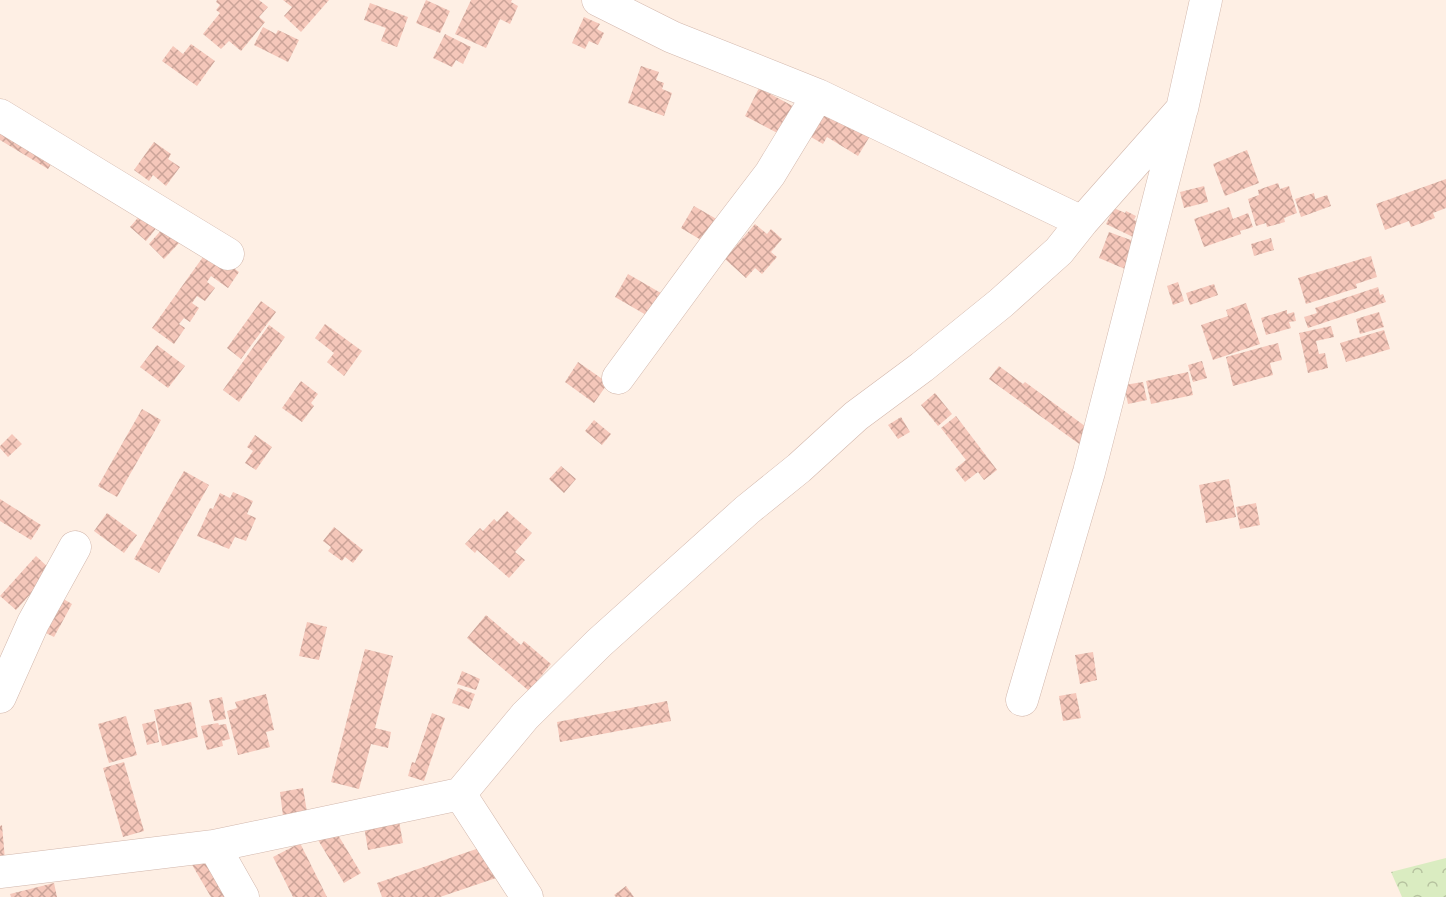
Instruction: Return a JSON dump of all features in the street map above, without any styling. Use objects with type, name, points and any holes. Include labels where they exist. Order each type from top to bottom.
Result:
[{"type":"street","points":[[598,0],[672,37],[818,95],[1082,222]]},
{"type":"street","points":[[1022,700],[1089,472],[1182,110],[1206,0]]},
{"type":"street","points":[[618,378],[770,174],[818,95]]},
{"type":"street","points":[[0,873],[213,846],[460,794],[525,716],[598,643],[856,416],[922,368],[1001,303],[1059,251],[1182,110]]},
{"type":"street","points":[[0,115],[228,254]]},
{"type":"street","points":[[0,697],[33,623],[75,547]]},
{"type":"street","points":[[460,794],[527,897]]},
{"type":"street","points":[[213,846],[243,897]]},
{"type":"green space","points":[[1446,858],[1446,897],[1402,897],[1391,872]]},
{"type":"building","points":[[217,0],[259,0],[268,7],[259,17],[265,22],[241,51],[229,41],[221,49],[203,34],[220,13],[216,10],[220,5],[216,2]]},
{"type":"building","points":[[283,0],[329,0],[301,32],[284,16],[292,7]]},
{"type":"building","points":[[426,0],[450,11],[440,33],[416,23]]},
{"type":"building","points":[[471,0],[512,0],[511,2],[518,6],[510,24],[500,19],[486,48],[455,34]]},
{"type":"building","points":[[370,3],[408,17],[397,47],[381,41],[386,28],[364,20]]},
{"type":"building","points":[[584,17],[600,24],[597,29],[604,33],[598,45],[589,41],[585,49],[572,43]]},
{"type":"building","points":[[263,27],[276,34],[278,30],[299,40],[288,62],[254,45]]},
{"type":"building","points":[[445,34],[471,47],[463,64],[456,60],[452,67],[433,58]]},
{"type":"building","points":[[191,44],[215,61],[197,86],[162,61],[173,46],[183,54]]},
{"type":"building","points":[[641,66],[659,72],[656,80],[664,83],[662,89],[672,93],[664,116],[628,103]]},
{"type":"building","points":[[759,88],[802,111],[787,138],[745,116]]},
{"type":"building","points":[[827,110],[870,136],[858,156],[827,137],[823,144],[811,137]]},
{"type":"building","points":[[0,120],[57,155],[48,169],[0,140]]},
{"type":"building","points":[[154,142],[171,154],[168,159],[180,167],[166,186],[153,175],[149,181],[134,170]]},
{"type":"building","points":[[1247,150],[1259,183],[1225,196],[1213,164]]},
{"type":"building","points":[[1446,179],[1446,208],[1433,213],[1435,218],[1411,227],[1409,221],[1385,230],[1376,204]]},
{"type":"building","points":[[1278,183],[1280,189],[1289,186],[1297,213],[1284,218],[1285,222],[1267,227],[1266,223],[1256,226],[1248,199],[1259,195],[1258,190]]},
{"type":"building","points":[[1204,186],[1208,202],[1184,208],[1180,192]]},
{"type":"building","points":[[1314,193],[1315,199],[1327,195],[1331,206],[1301,217],[1295,199]]},
{"type":"building","points":[[694,206],[725,224],[711,246],[681,228]]},
{"type":"building","points":[[1229,207],[1233,219],[1248,213],[1253,227],[1240,231],[1241,234],[1204,247],[1194,219]]},
{"type":"building","points":[[1114,208],[1136,216],[1134,220],[1140,223],[1133,237],[1106,224]]},
{"type":"building","points":[[142,213],[158,226],[146,241],[130,227]]},
{"type":"building","points":[[755,224],[767,234],[771,229],[782,239],[771,252],[777,257],[762,274],[755,268],[746,278],[725,259]]},
{"type":"building","points":[[164,227],[180,242],[164,259],[149,244]]},
{"type":"building","points":[[1109,232],[1136,242],[1125,269],[1099,258]]},
{"type":"building","points":[[1271,238],[1274,250],[1254,256],[1251,244]]},
{"type":"building","points":[[208,250],[239,272],[228,288],[211,276],[207,282],[215,288],[205,301],[197,296],[192,303],[199,308],[190,322],[184,318],[179,324],[185,328],[174,344],[152,328]]},
{"type":"building","points":[[1371,256],[1377,277],[1356,284],[1357,288],[1306,304],[1298,278]]},
{"type":"building","points":[[628,274],[666,296],[653,319],[615,297]]},
{"type":"building","points":[[1178,282],[1184,301],[1173,305],[1167,286]]},
{"type":"building","points":[[1214,284],[1218,295],[1190,305],[1186,293]]},
{"type":"building","points":[[1378,287],[1380,295],[1383,294],[1386,302],[1308,328],[1304,317],[1317,313],[1315,308]]},
{"type":"building","points":[[261,301],[276,312],[241,359],[227,348]]},
{"type":"building","points":[[1246,303],[1260,344],[1213,360],[1201,325],[1228,316],[1226,310]]},
{"type":"building","points":[[1287,310],[1287,314],[1294,312],[1296,321],[1289,322],[1291,328],[1266,335],[1261,318]]},
{"type":"building","points":[[1379,312],[1384,327],[1360,334],[1356,319]]},
{"type":"building","points":[[325,324],[362,351],[344,376],[327,362],[334,353],[315,338]]},
{"type":"building","points":[[269,325],[285,337],[239,402],[223,390]]},
{"type":"building","points":[[1331,326],[1334,337],[1316,341],[1319,354],[1325,353],[1328,368],[1308,373],[1299,333]]},
{"type":"building","points":[[1384,330],[1390,349],[1346,362],[1340,343]]},
{"type":"building","points":[[1278,343],[1282,360],[1270,363],[1273,375],[1233,386],[1226,357]]},
{"type":"building","points":[[157,345],[185,366],[168,388],[140,367]]},
{"type":"building","points":[[1202,361],[1207,378],[1193,382],[1188,365]]},
{"type":"building","points":[[578,362],[608,383],[594,403],[565,382]]},
{"type":"building","points":[[999,366],[1023,384],[1025,382],[1093,432],[1082,446],[989,379]]},
{"type":"building","points":[[1188,372],[1193,395],[1151,404],[1146,381]]},
{"type":"building","points":[[301,381],[318,394],[311,403],[314,406],[302,422],[282,408]]},
{"type":"building","points":[[1143,382],[1147,400],[1128,404],[1124,385]]},
{"type":"building","points":[[935,393],[952,414],[938,426],[921,405]]},
{"type":"building","points":[[142,409],[161,420],[117,497],[98,486]]},
{"type":"building","points":[[956,416],[997,470],[984,480],[978,472],[965,482],[955,469],[966,460],[941,428]]},
{"type":"building","points":[[901,417],[910,432],[898,439],[888,425]]},
{"type":"building","points":[[594,420],[611,434],[602,445],[585,431]]},
{"type":"building","points":[[12,434],[22,444],[8,457],[0,446]]},
{"type":"building","points":[[255,435],[272,447],[256,470],[245,463],[253,451],[247,447]]},
{"type":"building","points":[[561,466],[576,479],[564,493],[549,479]]},
{"type":"building","points":[[184,471],[209,485],[159,573],[134,559]]},
{"type":"building","points":[[1229,479],[1236,517],[1206,523],[1199,485]]},
{"type":"building","points":[[233,492],[253,501],[247,514],[256,518],[246,541],[235,537],[229,549],[197,536],[220,493],[230,498]]},
{"type":"building","points":[[0,499],[41,525],[31,540],[0,521]]},
{"type":"building","points":[[1256,503],[1260,525],[1240,529],[1236,507]]},
{"type":"building","points":[[507,511],[532,533],[515,552],[525,560],[509,578],[477,550],[475,553],[465,544],[480,528],[483,531],[494,519],[497,522]]},
{"type":"building","points":[[107,513],[137,535],[124,553],[94,531]]},
{"type":"building","points":[[334,527],[363,550],[353,563],[345,557],[342,561],[328,551],[331,547],[323,541]]},
{"type":"building","points":[[36,556],[49,568],[39,579],[42,581],[16,610],[0,596]]},
{"type":"building","points":[[60,597],[72,604],[54,637],[42,631]]},
{"type":"building","points":[[486,615],[521,645],[524,641],[551,664],[529,691],[467,638]]},
{"type":"building","points":[[307,622],[327,627],[319,660],[299,656]]},
{"type":"building","points":[[365,649],[393,656],[375,728],[391,732],[388,748],[371,744],[359,789],[331,782]]},
{"type":"building","points":[[1093,652],[1097,680],[1080,684],[1075,655]]},
{"type":"building","points":[[462,671],[480,679],[476,690],[457,684]]},
{"type":"building","points":[[458,688],[475,694],[469,709],[452,703]]},
{"type":"building","points":[[1076,693],[1081,718],[1063,721],[1059,696]]},
{"type":"building","points":[[266,694],[274,730],[266,732],[270,747],[238,755],[227,711],[237,708],[235,702]]},
{"type":"building","points":[[222,697],[226,719],[214,721],[209,700]]},
{"type":"building","points":[[667,701],[671,721],[560,742],[557,722]]},
{"type":"building","points":[[191,702],[198,737],[162,746],[154,710]]},
{"type":"building","points":[[432,713],[445,718],[424,781],[408,776],[412,762],[415,763]]},
{"type":"building","points":[[126,716],[137,755],[109,763],[98,724]]},
{"type":"building","points":[[155,721],[159,742],[147,745],[142,724]]},
{"type":"building","points":[[218,723],[219,725],[226,724],[230,739],[222,741],[223,746],[207,750],[201,726]]},
{"type":"building","points":[[124,762],[144,831],[123,837],[103,768]]},
{"type":"building","points":[[303,788],[307,812],[283,816],[280,792]]},
{"type":"building","points":[[399,821],[403,843],[368,850],[364,826]]},
{"type":"building","points":[[2,825],[5,860],[0,861],[0,826]]},
{"type":"building","points":[[335,830],[361,873],[344,883],[318,840]]},
{"type":"building","points":[[300,843],[327,897],[293,897],[273,857]]},
{"type":"building","points":[[488,845],[499,877],[440,897],[382,897],[377,883]]},
{"type":"building","points":[[212,851],[239,897],[211,897],[191,863]]},
{"type":"building","points":[[54,883],[57,897],[11,897],[10,894]]},
{"type":"building","points":[[626,886],[634,897],[614,895]]}]
